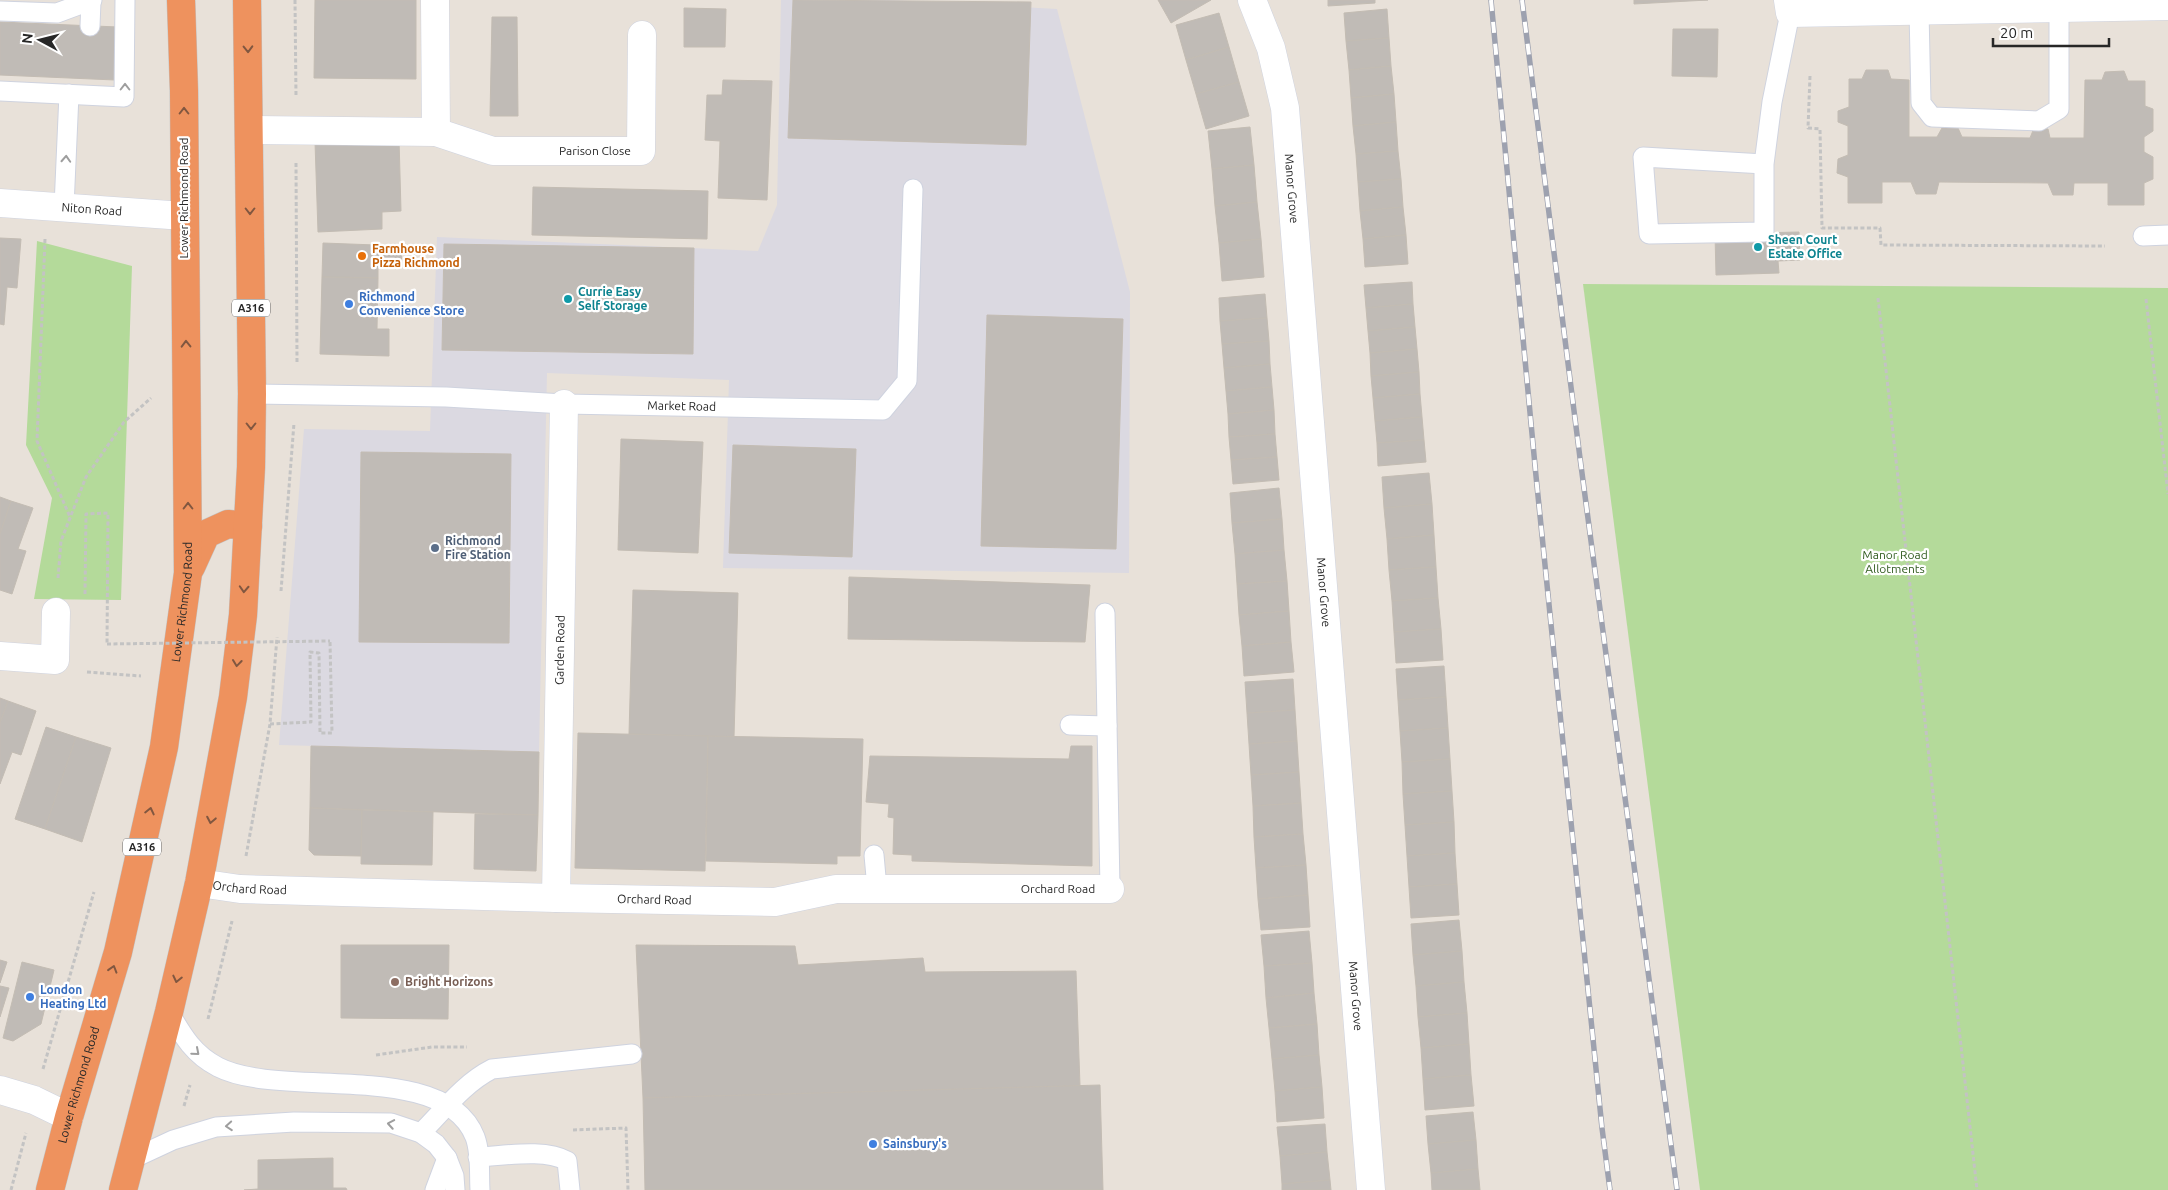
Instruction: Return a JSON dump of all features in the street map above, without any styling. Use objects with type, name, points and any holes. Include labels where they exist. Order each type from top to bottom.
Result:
[{"type":"highway","name":"Lower Richmond Road","points":[[50,1190],[118,952],[162,757],[188,573],[184,91],[181,0]]},
{"type":"highway","name":"A316","points":[[123,1190],[200,883],[233,697],[243,615],[251,467],[252,394],[247,0]]},
{"type":"highway","points":[[188,573],[206,534],[228,524],[248,526]]},
{"type":"street","points":[[435,0],[436,132]]},
{"type":"street","name":"Manor Grove","points":[[1252,0],[1271,48],[1286,108],[1371,1190]]},
{"type":"street","points":[[1789,6],[1919,11],[2168,6]]},
{"type":"street","name":"Parison Close","points":[[250,130],[436,132],[492,151],[641,151],[642,35]]},
{"type":"street","name":"Niton Road","points":[[0,203],[184,216]]},
{"type":"street","name":"Garden Road","points":[[556,898],[564,404]]},
{"type":"street","points":[[0,656],[55,660],[56,612]]},
{"type":"street","name":"Orchard Road","points":[[200,883],[240,888],[556,898],[775,902],[836,889],[1110,889]]},
{"type":"street","points":[[0,1090],[34,1100],[70,1117]]},
{"type":"lane","points":[[0,11],[20,17],[56,19],[91,0]]},
{"type":"lane","points":[[90,26],[91,0]]},
{"type":"lane","points":[[11,86],[69,88],[124,97],[125,0]]},
{"type":"lane","points":[[1764,164],[1643,157],[1648,234],[1764,232],[1764,164],[1772,102],[1789,6]]},
{"type":"lane","points":[[1919,11],[1921,103],[1932,117],[2039,121],[2059,109],[2059,8]]},
{"type":"lane","points":[[56,207],[69,88]]},
{"type":"lane","name":"Market Road","points":[[252,394],[446,397],[564,404],[884,410],[906,381],[913,189]]},
{"type":"lane","points":[[2143,236],[2168,235]]},
{"type":"lane","points":[[1105,613],[1110,889]]},
{"type":"lane","points":[[1070,725],[1107,726]]},
{"type":"lane","points":[[874,855],[877,888]]},
{"type":"lane","points":[[169,1012],[186,1042],[199,1055],[218,1068],[240,1075],[285,1081],[389,1087],[410,1091],[449,1106],[464,1120],[475,1137],[480,1190]]},
{"type":"lane","points":[[421,1133],[479,1075],[492,1069],[632,1054]]},
{"type":"lane","points":[[130,1160],[180,1138],[216,1126],[257,1123],[391,1123],[421,1133],[436,1144],[448,1158],[454,1176],[455,1190]]},
{"type":"lane","points":[[478,1157],[547,1154],[558,1156],[567,1161],[570,1190]]},
{"type":"lane","points":[[435,1190],[448,1158]]},
{"type":"path","points":[[1778,71],[1810,71],[1808,128],[1820,129],[1822,228],[1880,228],[1881,245],[2105,246]]},
{"type":"path","points":[[56,207],[37,441],[70,517]]},
{"type":"path","points":[[1878,298],[1977,1190]]},
{"type":"path","points":[[2146,299],[2168,494]]},
{"type":"path","points":[[56,612],[61,541],[86,478],[124,422],[152,397]]},
{"type":"path","points":[[85,603],[86,514],[108,513],[107,644],[330,641],[332,733],[320,733],[319,653],[310,652],[311,722],[270,724]]},
{"type":"path","points":[[84,672],[144,676],[142,685]]},
{"type":"path","points":[[11,1190],[64,989],[95,888]]},
{"type":"path","points":[[182,1111],[191,1080]]},
{"type":"shaded area","points":[[781,0],[890,0],[1057,9],[1130,292],[1129,573],[723,568],[729,380],[547,373],[539,752],[279,745],[304,429],[430,431],[437,237],[758,251],[777,205]]},
{"type":"green space","points":[[37,241],[132,266],[121,600],[34,599],[52,498],[26,445]]},
{"type":"green space","name":"Manor Road Allotments","points":[[1583,284],[2168,288],[2168,1190],[1700,1190]]},
{"type":"building","points":[[315,0],[416,0],[416,79],[314,78]]},
{"type":"building","points":[[793,0],[1031,2],[1026,145],[788,138]]},
{"type":"building","points":[[1158,0],[1211,0],[1171,23]]},
{"type":"building","points":[[1328,0],[1375,0],[1375,3],[1328,6]]},
{"type":"building","points":[[1634,0],[1708,0],[1634,4]]},
{"type":"building","points":[[684,8],[726,9],[725,47],[684,47]]},
{"type":"building","points":[[1387,9],[1389,38],[1346,41],[1344,13]]},
{"type":"building","points":[[1219,13],[1229,47],[1186,60],[1176,25]]},
{"type":"building","points":[[492,17],[517,17],[518,116],[490,116]]},
{"type":"building","points":[[0,22],[118,27],[115,80],[0,75]]},
{"type":"building","points":[[1673,29],[1718,29],[1717,77],[1672,76]]},
{"type":"building","points":[[1389,38],[1391,66],[1349,70],[1346,41]]},
{"type":"building","points":[[1229,47],[1239,82],[1196,94],[1186,60]]},
{"type":"building","points":[[1391,66],[1394,94],[1351,98],[1349,70]]},
{"type":"building","points":[[1866,70],[1888,70],[1891,79],[1909,80],[1909,137],[1937,137],[1942,128],[1958,128],[1962,137],[2030,138],[2034,128],[2048,129],[2050,138],[2084,138],[2085,80],[2102,80],[2105,72],[2124,71],[2128,81],[2145,81],[2145,106],[2153,109],[2153,131],[2144,137],[2144,152],[2153,157],[2153,179],[2144,183],[2144,205],[2108,205],[2108,183],[2074,183],[2073,195],[2053,195],[2048,183],[1939,182],[1936,194],[1916,194],[1911,182],[1882,182],[1882,203],[1848,203],[1848,177],[1837,173],[1838,159],[1848,155],[1848,126],[1838,122],[1838,111],[1849,107],[1849,79],[1862,79]]},
{"type":"building","points":[[723,80],[772,81],[767,200],[718,198],[720,141],[705,140],[707,95],[722,95]]},
{"type":"building","points":[[1239,82],[1249,116],[1206,129],[1196,94]]},
{"type":"building","points":[[1394,94],[1396,122],[1353,126],[1351,98]]},
{"type":"building","points":[[1396,122],[1398,151],[1356,154],[1353,126]]},
{"type":"building","points":[[1250,127],[1254,165],[1212,169],[1208,131]]},
{"type":"building","points":[[399,139],[401,211],[382,212],[382,229],[318,232],[315,142]]},
{"type":"building","points":[[1398,151],[1401,179],[1358,182],[1356,154]]},
{"type":"building","points":[[1254,165],[1257,202],[1215,206],[1212,169]]},
{"type":"building","points":[[1401,179],[1403,207],[1360,211],[1358,182]]},
{"type":"building","points":[[533,187],[708,191],[707,239],[532,235]]},
{"type":"building","points":[[1257,202],[1261,239],[1219,243],[1215,206]]},
{"type":"building","points":[[1403,207],[1406,235],[1363,239],[1360,211]]},
{"type":"building","name":"Sheen Court Estate Office","points":[[1799,232],[1800,260],[1778,261],[1779,273],[1716,275],[1715,234]]},
{"type":"building","points":[[1406,235],[1408,264],[1365,267],[1363,239]]},
{"type":"building","points":[[0,238],[21,239],[17,288],[7,287],[4,325],[0,324]]},
{"type":"building","points":[[1261,239],[1264,277],[1222,281],[1219,243]]},
{"type":"building","name":"Farmhouse Pizza Richmond","points":[[323,243],[402,246],[401,268],[378,267],[378,278],[322,277]]},
{"type":"building","name":"Currie Easy Self Storage","points":[[444,244],[694,248],[693,354],[442,350]]},
{"type":"building","name":"Richmond Convenience Store","points":[[322,277],[378,278],[377,329],[389,329],[389,356],[320,354]]},
{"type":"building","points":[[1412,282],[1413,304],[1366,308],[1364,285]]},
{"type":"building","points":[[1265,294],[1267,318],[1220,321],[1219,298]]},
{"type":"building","points":[[1413,304],[1415,327],[1368,331],[1366,308]]},
{"type":"building","points":[[987,315],[1123,319],[1116,549],[981,546]]},
{"type":"building","points":[[1267,318],[1269,341],[1222,344],[1220,321]]},
{"type":"building","points":[[1415,327],[1417,349],[1370,353],[1368,331]]},
{"type":"building","points":[[1269,341],[1270,364],[1224,368],[1222,344]]},
{"type":"building","points":[[1417,349],[1419,372],[1371,376],[1370,353]]},
{"type":"building","points":[[1270,364],[1272,387],[1226,391],[1224,368]]},
{"type":"building","points":[[1419,372],[1420,394],[1373,398],[1371,376]]},
{"type":"building","points":[[1272,387],[1274,410],[1228,414],[1226,391]]},
{"type":"building","points":[[1420,394],[1422,417],[1375,421],[1373,398]]},
{"type":"building","points":[[1274,410],[1275,434],[1229,437],[1228,414]]},
{"type":"building","points":[[1422,417],[1424,440],[1377,443],[1375,421]]},
{"type":"building","points":[[1275,434],[1277,457],[1231,460],[1229,437]]},
{"type":"building","points":[[621,439],[703,442],[698,553],[618,550]]},
{"type":"building","points":[[1424,440],[1426,462],[1378,466],[1377,443]]},
{"type":"building","points":[[733,445],[856,449],[852,557],[729,553]]},
{"type":"building","name":"Richmond Fire Station","points":[[361,452],[511,454],[509,643],[359,642]]},
{"type":"building","points":[[1277,457],[1279,480],[1233,484],[1231,460]]},
{"type":"building","points":[[1429,473],[1432,504],[1384,508],[1382,477]]},
{"type":"building","points":[[1279,488],[1282,519],[1232,523],[1230,493]]},
{"type":"building","points":[[0,497],[11,501],[0,534]]},
{"type":"building","points":[[11,501],[33,508],[18,549],[26,551],[12,594],[0,590],[0,534]]},
{"type":"building","points":[[1432,504],[1434,535],[1387,539],[1384,508]]},
{"type":"building","points":[[1282,519],[1284,550],[1235,554],[1232,523]]},
{"type":"building","points":[[1434,535],[1436,567],[1389,570],[1387,539]]},
{"type":"building","points":[[1284,550],[1287,581],[1237,584],[1235,554]]},
{"type":"building","points":[[1436,567],[1438,598],[1392,601],[1389,570]]},
{"type":"building","points":[[849,577],[1090,585],[1085,642],[848,639]]},
{"type":"building","points":[[1287,581],[1289,611],[1239,615],[1237,584]]},
{"type":"building","points":[[633,590],[738,593],[734,737],[629,734]]},
{"type":"building","points":[[1438,598],[1441,629],[1394,632],[1392,601]]},
{"type":"building","points":[[1289,611],[1291,642],[1242,646],[1239,615]]},
{"type":"building","points":[[1441,629],[1443,660],[1396,663],[1394,632]]},
{"type":"building","points":[[1291,642],[1294,672],[1244,676],[1242,646]]},
{"type":"building","points":[[1444,666],[1446,697],[1398,700],[1396,669]]},
{"type":"building","points":[[1293,679],[1295,710],[1247,713],[1245,682]]},
{"type":"building","points":[[1446,697],[1448,728],[1400,731],[1398,700]]},
{"type":"building","points":[[0,698],[8,701],[0,723]]},
{"type":"building","points":[[8,701],[36,711],[21,755],[12,752],[0,784],[0,723]]},
{"type":"building","points":[[1295,710],[1297,741],[1249,744],[1247,713]]},
{"type":"building","points":[[46,727],[76,737],[45,829],[15,819]]},
{"type":"building","points":[[1448,728],[1450,759],[1402,762],[1400,731]]},
{"type":"building","points":[[578,733],[708,736],[705,871],[575,868]]},
{"type":"building","points":[[708,736],[863,739],[860,856],[837,856],[837,864],[706,861]]},
{"type":"building","points":[[76,737],[111,748],[82,842],[45,829]]},
{"type":"building","points":[[1297,741],[1299,772],[1251,775],[1249,744]]},
{"type":"building","points":[[311,746],[539,752],[538,815],[310,808]]},
{"type":"building","points":[[1071,746],[1092,746],[1092,866],[912,861],[912,855],[893,854],[894,818],[888,817],[889,804],[866,802],[870,756],[1069,759]]},
{"type":"building","points":[[1450,759],[1452,791],[1403,794],[1402,762]]},
{"type":"building","points":[[1299,772],[1301,803],[1253,806],[1251,775]]},
{"type":"building","points":[[1452,791],[1454,822],[1405,825],[1403,794]]},
{"type":"building","points":[[1301,803],[1303,834],[1254,837],[1253,806]]},
{"type":"building","points":[[310,808],[362,810],[361,856],[314,855],[309,850]]},
{"type":"building","points":[[362,810],[433,812],[432,865],[361,864]]},
{"type":"building","points":[[475,814],[538,815],[536,871],[474,869]]},
{"type":"building","points":[[1454,822],[1455,853],[1407,856],[1405,825]]},
{"type":"building","points":[[1303,834],[1306,865],[1256,868],[1254,837]]},
{"type":"building","points":[[1455,853],[1457,884],[1409,887],[1407,856]]},
{"type":"building","points":[[1306,865],[1308,895],[1258,899],[1256,868]]},
{"type":"building","points":[[1457,884],[1459,915],[1411,918],[1409,887]]},
{"type":"building","points":[[1308,895],[1310,927],[1261,930],[1258,899]]},
{"type":"building","points":[[1459,920],[1462,951],[1413,955],[1411,924]]},
{"type":"building","points":[[1309,931],[1312,963],[1264,966],[1261,935]]},
{"type":"building","name":"Bright Horizons","points":[[341,945],[449,945],[448,1019],[341,1018]]},
{"type":"building","points":[[636,945],[795,946],[798,965],[923,958],[925,972],[1076,971],[1080,1086],[643,1098]]},
{"type":"building","points":[[1462,951],[1464,982],[1416,986],[1413,955]]},
{"type":"building","points":[[0,960],[7,962],[0,983]]},
{"type":"building","name":"London Heating Ltd","points":[[22,962],[54,970],[41,1024],[13,1041],[3,1038]]},
{"type":"building","points":[[1312,963],[1314,993],[1266,998],[1264,966]]},
{"type":"building","points":[[1464,982],[1467,1013],[1418,1017],[1416,986]]},
{"type":"building","points":[[0,986],[9,988],[0,1017]]},
{"type":"building","points":[[1314,993],[1317,1024],[1269,1028],[1266,998]]},
{"type":"building","points":[[1467,1013],[1469,1044],[1421,1048],[1418,1017]]},
{"type":"building","points":[[1317,1024],[1319,1055],[1272,1059],[1269,1028]]},
{"type":"building","points":[[1469,1044],[1471,1075],[1423,1079],[1421,1048]]},
{"type":"building","points":[[1319,1055],[1322,1087],[1275,1091],[1272,1059]]},
{"type":"building","points":[[1471,1075],[1474,1106],[1425,1110],[1423,1079]]},
{"type":"building","name":"Sainsbury's","points":[[1100,1085],[1103,1190],[645,1190],[643,1098]]},
{"type":"building","points":[[1322,1087],[1324,1118],[1277,1122],[1275,1091]]},
{"type":"building","points":[[1473,1112],[1476,1140],[1428,1144],[1426,1116]]},
{"type":"building","points":[[1325,1124],[1327,1152],[1280,1156],[1277,1127]]},
{"type":"building","points":[[1476,1140],[1478,1169],[1431,1173],[1428,1144]]},
{"type":"building","points":[[1327,1152],[1330,1180],[1282,1184],[1280,1156]]},
{"type":"building","points":[[333,1158],[333,1188],[346,1188],[347,1190],[244,1190],[258,1189],[258,1160]]},
{"type":"building","points":[[1478,1169],[1480,1190],[1432,1190],[1431,1173]]},
{"type":"building","points":[[1330,1180],[1331,1190],[1282,1190],[1282,1184]]},
{"type":"railway","points":[[1491,0],[1536,476],[1602,1128],[1610,1190]]},
{"type":"railway","points":[[1522,0],[1580,458],[1677,1190]]},
{"type":"place","name":"Sheen Court Estate Office","points":[[1758,247]]},
{"type":"place","name":"Farmhouse Pizza Richmond","points":[[362,256]]},
{"type":"place","name":"Currie Easy Self Storage","points":[[568,299]]},
{"type":"place","name":"Richmond Convenience Store","points":[[349,304]]},
{"type":"place","name":"Richmond Fire Station","points":[[435,548]]},
{"type":"place","name":"Bright Horizons","points":[[395,982]]},
{"type":"place","name":"London Heating Ltd","points":[[30,997]]},
{"type":"place","name":"Sainsbury's","points":[[873,1144]]}]
